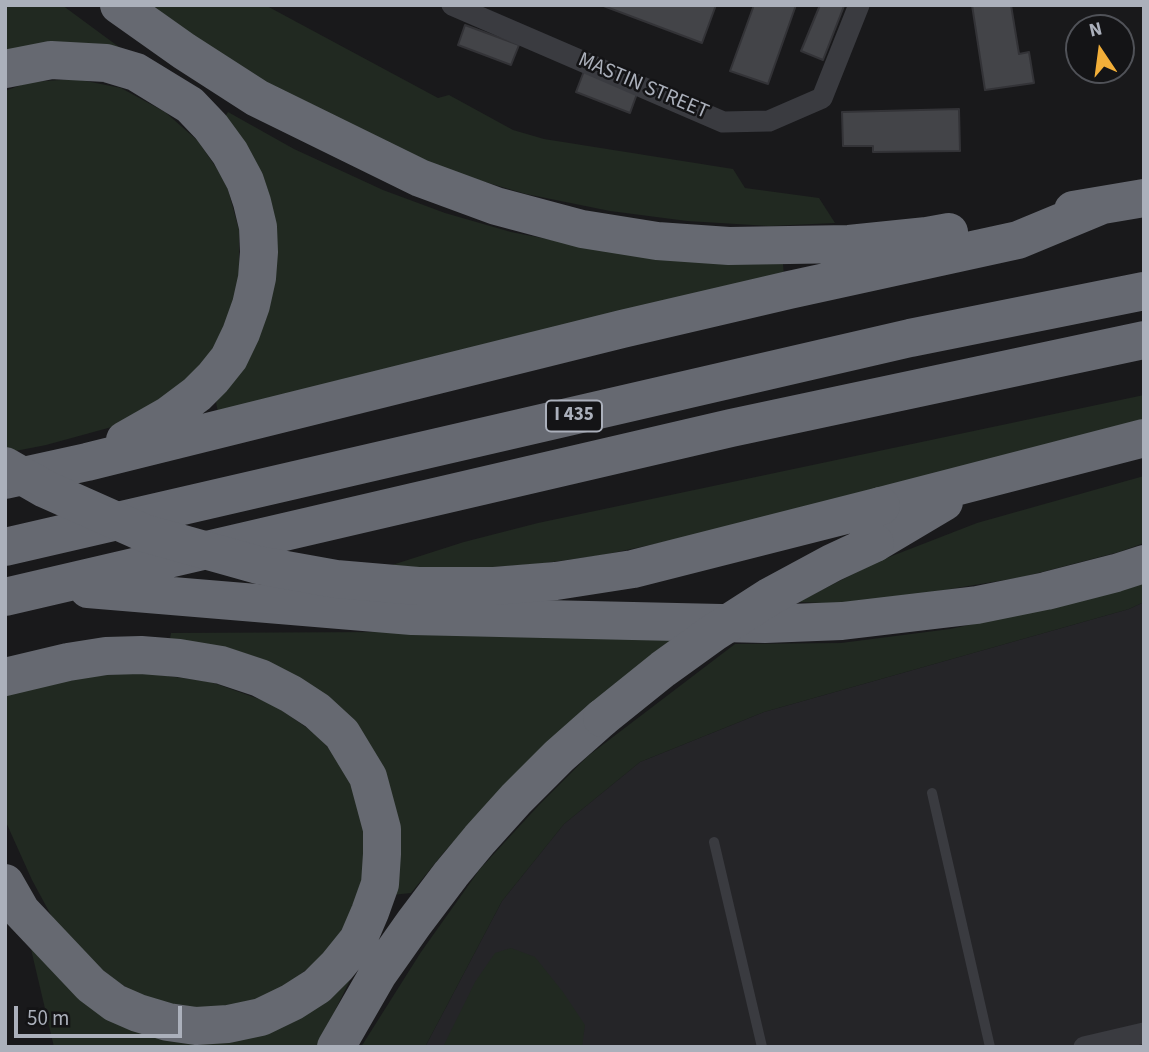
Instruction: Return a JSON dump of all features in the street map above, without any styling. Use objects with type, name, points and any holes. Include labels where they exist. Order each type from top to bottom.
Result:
[{"type":"highway","points":[[119,5],[257,98],[420,178],[496,206],[582,229],[657,241],[729,246],[849,244],[927,236],[1144,198]]},
{"type":"highway","points":[[5,69],[51,60],[106,63],[135,72],[163,87],[190,105],[230,153],[245,181],[258,227],[257,278],[251,305],[229,358],[197,394],[169,415],[87,462]]},
{"type":"highway","points":[[5,480],[622,329],[1018,240],[1100,206]]},
{"type":"highway","name":"I 435","points":[[5,547],[910,338],[1144,291]]},
{"type":"highway","name":"I 435","points":[[5,597],[731,428],[1144,340]]},
{"type":"highway","points":[[5,466],[45,489],[144,533],[258,565],[335,579],[418,586],[494,586],[556,581],[632,569],[1144,438]]},
{"type":"highway","points":[[336,1047],[378,974],[451,874],[516,799],[602,718],[663,669],[769,597],[875,543],[982,479]]},
{"type":"highway","points":[[51,586],[412,616],[765,624],[842,621],[977,605],[1045,591],[1144,564]]},
{"type":"highway","points":[[5,677],[68,662],[106,656],[141,655],[221,664],[260,678],[317,711],[342,734],[368,777],[382,829],[380,884],[358,940],[317,986],[261,1017],[228,1024],[196,1026],[168,1021],[115,1003],[91,985],[21,911],[5,883]]},
{"type":"street","name":"MASTIN STREET","points":[[452,5],[723,122],[769,121],[822,98],[859,5]]},
{"type":"street","points":[[1084,1047],[1144,1032]]},
{"type":"lane","points":[[932,793],[990,1047]]},
{"type":"lane","points":[[714,842],[762,1047]]},
{"type":"shaded area","points":[[5,5],[62,5],[119,47],[5,60]]},
{"type":"shaded area","points":[[135,5],[265,5],[438,98],[449,95],[513,130],[544,139],[733,169],[745,188],[819,198],[835,223],[769,226],[687,221],[610,211],[526,194],[461,175],[325,119]]},
{"type":"shaded area","points":[[76,79],[121,88],[165,112],[198,141],[226,182],[239,230],[239,285],[227,330],[201,371],[130,422],[46,445],[5,453],[5,91],[29,82]]},
{"type":"shaded area","points":[[228,112],[294,149],[383,190],[445,213],[511,232],[578,245],[783,264],[784,276],[218,413],[216,402],[239,371],[258,327],[223,120]]},
{"type":"shaded area","points":[[1144,395],[1144,419],[702,534],[603,555],[538,564],[464,569],[389,566],[464,542],[538,523]]},
{"type":"shaded area","points":[[1144,476],[1144,543],[1023,577],[845,604],[798,602],[879,561],[977,523]]},
{"type":"shaded area","points":[[1144,583],[1144,602],[1129,609],[764,712],[640,762],[564,824],[502,901],[425,1047],[361,1047],[421,952],[480,869],[539,805],[588,756],[735,644],[841,643],[950,629]]},
{"type":"shaded area","points":[[1144,602],[1144,1047],[425,1047],[502,901],[564,824],[640,762],[764,712],[1129,609]]},
{"type":"shaded area","points":[[383,632],[683,639],[503,788],[445,851],[411,893],[392,895],[368,748],[169,645],[171,633]]},
{"type":"shaded area","points":[[139,672],[211,682],[273,704],[317,735],[350,773],[364,817],[366,858],[360,894],[348,925],[320,959],[284,987],[243,1005],[204,1010],[168,1006],[135,993],[112,978],[81,953],[52,917],[5,820],[5,693],[85,677]]},
{"type":"shaded area","points":[[511,948],[535,957],[563,992],[585,1025],[582,1047],[443,1047],[475,982],[495,953]]},
{"type":"shaded area","points":[[31,949],[170,1040],[352,976],[317,1047],[54,1047]]},
{"type":"building","points":[[601,5],[716,5],[702,43]]},
{"type":"building","points":[[754,5],[796,5],[768,84],[730,71]]},
{"type":"building","points":[[820,5],[844,6],[823,60],[801,51]]},
{"type":"building","points":[[972,5],[1011,5],[1019,54],[1029,52],[1034,83],[985,90]]},
{"type":"building","points":[[465,25],[519,45],[511,65],[458,45]]},
{"type":"building","points":[[584,71],[638,91],[630,113],[576,92]]},
{"type":"building","points":[[959,109],[960,151],[873,152],[873,146],[843,146],[842,112]]}]
